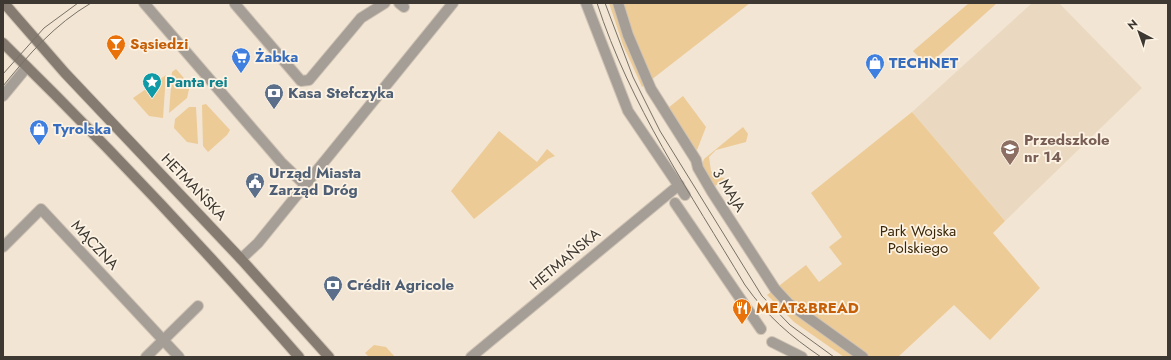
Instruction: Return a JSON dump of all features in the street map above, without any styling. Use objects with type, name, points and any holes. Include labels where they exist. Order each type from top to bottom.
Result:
[{"type":"main road","name":"HETMAŃSKA","points":[[4,3],[36,41],[242,258],[329,357]]},
{"type":"main road","points":[[3,44],[230,277],[299,357]]},
{"type":"street","points":[[144,3],[281,162],[305,185]]},
{"type":"street","points":[[236,3],[234,4],[301,81],[309,80],[361,18],[385,3]]},
{"type":"street","points":[[242,258],[258,243],[453,3]]},
{"type":"street","points":[[586,3],[628,111],[685,196]]},
{"type":"street","name":"3 MAJA","points":[[618,3],[628,35],[651,89],[696,160],[698,168],[712,192],[775,289],[788,304],[863,357]]},
{"type":"street","points":[[3,96],[27,67]]},
{"type":"street","name":"HETMAŃSKA","points":[[471,357],[679,186]]},
{"type":"street","points":[[675,203],[761,329]]},
{"type":"street","name":"MĄCZNA","points":[[3,247],[41,209],[179,357]]},
{"type":"street","points":[[146,357],[198,306]]},
{"type":"street","points":[[772,342],[802,357]]},
{"type":"shaded area","name":"Przedszkole nr 14","points":[[1032,3],[1059,3],[1142,88],[1005,221],[912,112]]},
{"type":"green space","points":[[609,3],[750,3],[642,87],[623,45]]},
{"type":"green space","points":[[969,3],[997,3],[927,66],[913,51]]},
{"type":"green space","points":[[176,69],[190,85],[187,98],[169,113],[172,72]]},
{"type":"green space","points":[[166,75],[163,118],[149,116],[133,98]]},
{"type":"green space","points":[[683,96],[706,127],[697,150],[692,148],[668,108]]},
{"type":"green space","points":[[206,104],[230,130],[227,135],[208,152],[203,146],[202,105]]},
{"type":"green space","points":[[189,107],[196,107],[198,144],[187,142],[174,128],[175,119]]},
{"type":"green space","name":"Park Wojska Polskiego","points":[[912,112],[1005,221],[993,233],[1040,288],[990,340],[954,305],[898,357],[844,357],[794,322],[767,295],[806,265],[819,282],[842,264],[829,247],[842,237],[811,193]]},
{"type":"green space","points":[[743,127],[748,134],[746,142],[716,150],[709,157],[711,171],[717,177],[725,178],[714,187],[701,167],[704,159]]},
{"type":"green space","points":[[499,131],[537,162],[547,149],[555,156],[548,159],[474,219],[451,191]]},
{"type":"green space","points":[[374,345],[386,347],[395,357],[369,357],[365,353]]},
{"type":"tram line","points":[[3,74],[44,28],[78,3]]},
{"type":"tram line","points":[[3,86],[43,40],[65,21],[91,3]]},
{"type":"tram line","points":[[597,3],[626,77],[644,113],[663,148],[745,285],[753,296],[780,325],[821,357]]},
{"type":"tram line","points":[[605,3],[633,77],[660,131],[762,296],[790,325],[834,357]]},
{"type":"place","name":"Sąsiedzi","points":[[116,61]]},
{"type":"place","name":"Żabka","points":[[241,74]]},
{"type":"place","name":"TECHNET","points":[[875,80]]},
{"type":"place","name":"Panta rei","points":[[152,99]]},
{"type":"place","name":"Kasa Stefczyka","points":[[274,110]]},
{"type":"place","name":"Tyrolska","points":[[39,146]]},
{"type":"place","name":"Przedszkole nr 14","points":[[1010,166]]},
{"type":"place","name":"Urząd Miasta Zarząd Dróg","points":[[255,199]]},
{"type":"place","name":"Crédit Agricole","points":[[333,302]]},
{"type":"place","name":"MEAT&BREAD","points":[[742,325]]}]
